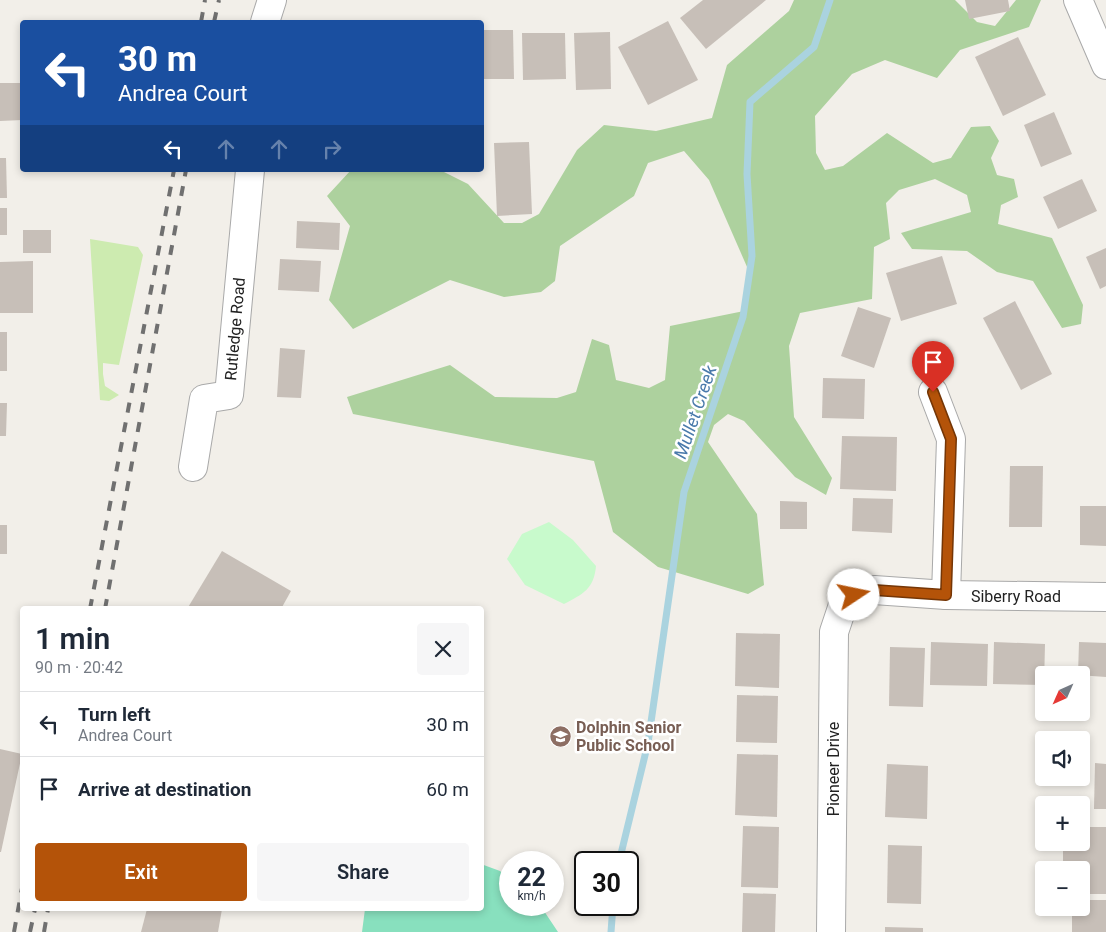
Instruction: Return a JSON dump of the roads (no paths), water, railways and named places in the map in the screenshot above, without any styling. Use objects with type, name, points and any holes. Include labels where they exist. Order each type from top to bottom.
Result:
[{"type":"street","points":[[266,20],[272,0]]},
{"type":"street","points":[[1078,0],[1106,65]]},
{"type":"street","name":"Rutledge Road","points":[[193,467],[204,399],[229,395],[250,172]]},
{"type":"street","points":[[933,392],[951,439],[946,595]]},
{"type":"street","name":"Siberry Road","points":[[842,608],[854,595],[874,590],[946,595],[1106,597]]},
{"type":"street","name":"Pioneer Drive","points":[[831,932],[834,632],[842,608]]},
{"type":"waterway","name":"Mullet Creek","points":[[622,851],[648,743],[684,492],[743,317],[752,256],[747,174],[750,102],[814,47],[830,0]]},
{"type":"waterway","name":"Mullet Creek","points":[[611,932],[612,916]]},
{"type":"railway","points":[[201,20],[205,0]]},
{"type":"railway","points":[[214,20],[219,0]]},
{"type":"railway","points":[[91,606],[174,172]]},
{"type":"railway","points":[[106,606],[186,172]]},
{"type":"railway","points":[[14,932],[20,899]]},
{"type":"railway","points":[[30,932],[35,911]]},
{"type":"railway","points":[[44,932],[48,911]]},
{"type":"place","name":"Dolphin Senior Public School","points":[[560,736]]}]
